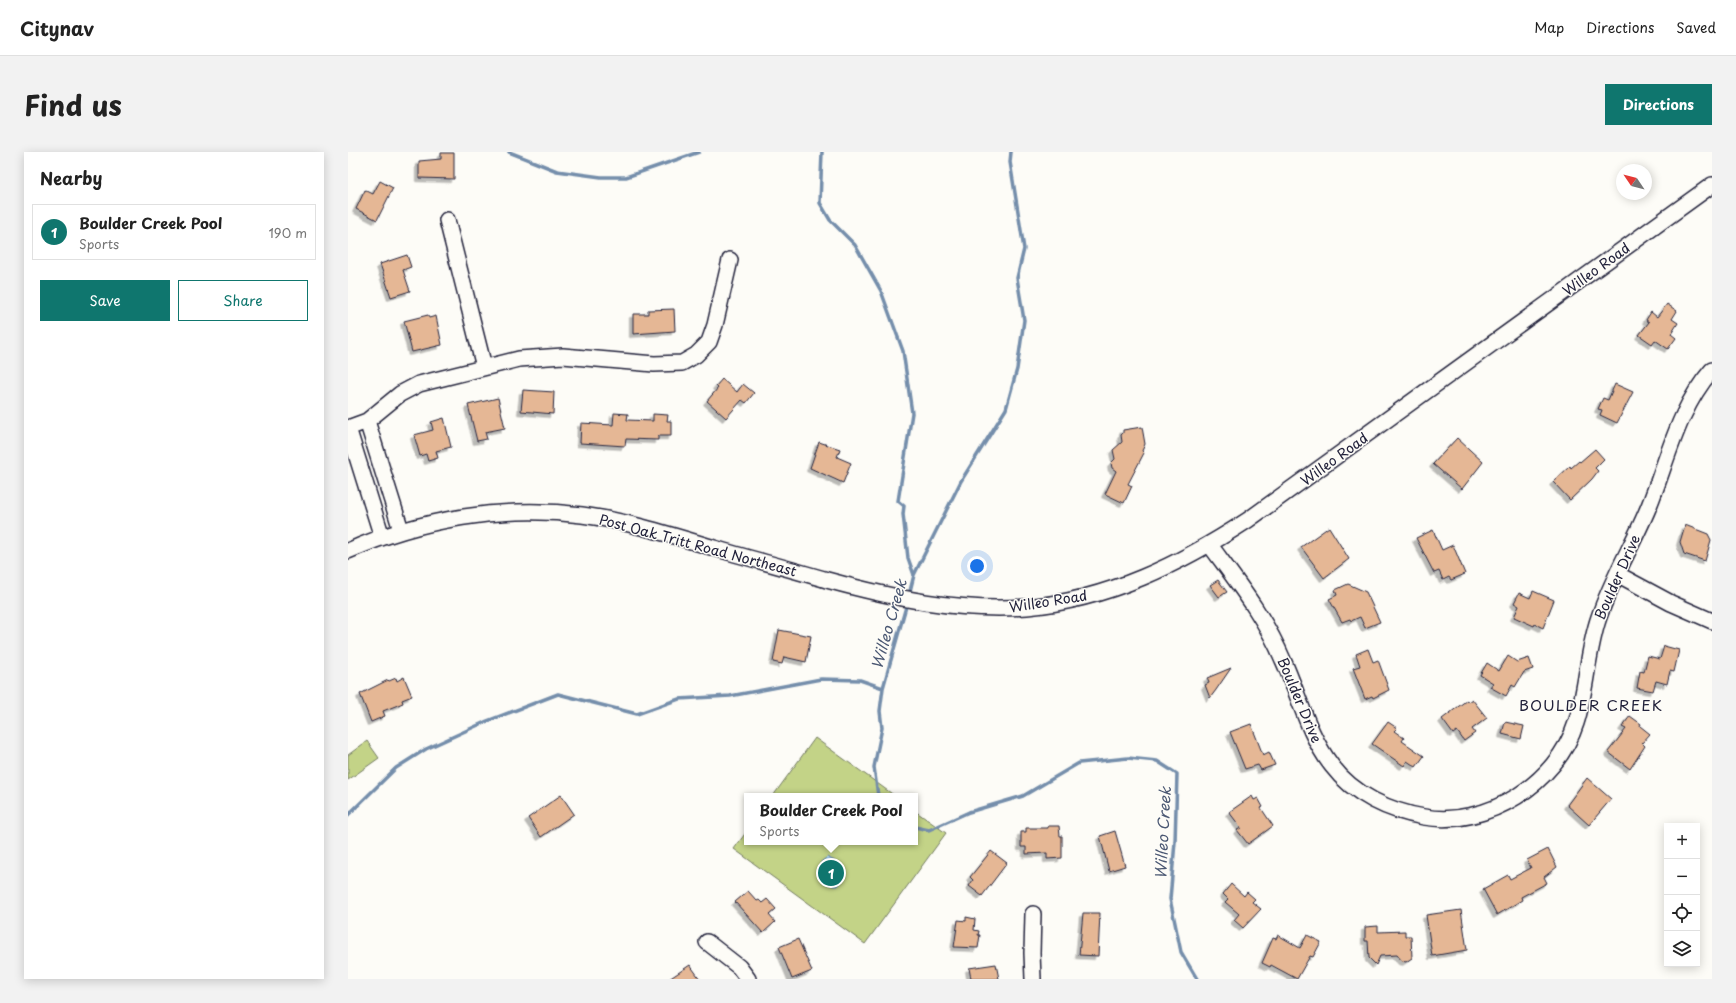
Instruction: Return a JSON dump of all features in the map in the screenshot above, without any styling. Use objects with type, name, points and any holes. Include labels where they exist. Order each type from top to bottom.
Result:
[{"type":"street","name":"Willeo Road","points":[[906,600],[971,608],[1028,607],[1106,591],[1143,578],[1180,561],[1210,545],[1248,520],[1712,185]]},
{"type":"street","points":[[446,220],[484,367]]},
{"type":"street","points":[[382,537],[348,428],[367,421],[409,388],[484,367],[520,359],[563,356],[654,364],[682,363],[696,355],[709,342],[715,325],[730,260]]},
{"type":"street","name":"Boulder Drive","points":[[1210,545],[1246,593],[1267,626],[1283,659],[1314,737],[1332,766],[1353,787],[1378,803],[1405,814],[1432,818],[1468,816],[1501,806],[1530,788],[1554,763],[1567,743],[1576,723],[1596,624],[1604,601],[1649,506],[1679,422],[1691,400],[1712,370]]},
{"type":"street","points":[[367,421],[401,530]]},
{"type":"street","name":"Post Oak Tritt Road Northeast","points":[[348,551],[401,530],[463,518],[508,513],[544,512],[583,516],[654,530],[874,593],[906,600]]},
{"type":"street","points":[[1617,574],[1671,603],[1712,621]]},
{"type":"street","points":[[1033,914],[1033,979]]},
{"type":"street","points":[[707,942],[739,967],[748,979]]},
{"type":"green space","points":[[815,738],[891,793],[775,793]]},
{"type":"green space","points":[[367,741],[379,758],[348,780],[348,755]]},
{"type":"green space","points":[[918,813],[946,833],[865,944],[734,849],[744,835],[744,845],[918,845]]},
{"type":"water","points":[[827,857],[835,861],[835,866],[841,871],[843,877],[838,886],[830,885],[826,882],[822,875],[821,862]]},
{"type":"building","points":[[441,153],[454,153],[454,179],[419,178],[419,161],[441,159]]},
{"type":"building","points":[[380,181],[393,188],[377,220],[356,209],[365,190],[373,194]]},
{"type":"building","points":[[407,255],[411,267],[403,270],[410,291],[391,297],[380,264]]},
{"type":"building","points":[[1667,304],[1677,311],[1672,319],[1678,323],[1671,334],[1676,338],[1668,349],[1655,340],[1652,344],[1639,335],[1649,322],[1646,320],[1651,312],[1657,317]]},
{"type":"building","points":[[674,309],[675,331],[633,334],[633,314],[648,314],[648,310]]},
{"type":"building","points":[[428,315],[429,318],[436,316],[442,345],[412,352],[404,321]]},
{"type":"building","points":[[722,379],[737,392],[743,384],[754,393],[746,403],[742,400],[726,418],[707,401],[718,388],[716,386]]},
{"type":"building","points":[[1615,384],[1633,392],[1617,423],[1600,415],[1602,410],[1598,409],[1603,398],[1608,400]]},
{"type":"building","points":[[523,390],[554,392],[553,414],[521,411]]},
{"type":"building","points":[[498,398],[505,428],[485,432],[487,439],[477,441],[468,405]]},
{"type":"building","points":[[614,413],[628,414],[627,420],[653,421],[653,414],[668,415],[667,421],[671,421],[671,436],[658,436],[658,440],[626,439],[625,446],[580,443],[581,423],[613,425]]},
{"type":"building","points":[[444,418],[451,447],[436,451],[438,458],[428,461],[426,454],[420,456],[414,435],[433,430],[431,422]]},
{"type":"building","points":[[1142,427],[1145,444],[1142,451],[1144,453],[1128,484],[1132,486],[1124,503],[1105,494],[1116,471],[1112,468],[1111,463],[1115,459],[1113,450],[1122,442],[1121,435],[1123,430]]},
{"type":"building","points":[[1457,438],[1483,462],[1462,489],[1433,464]]},
{"type":"building","points":[[819,442],[840,449],[837,457],[851,463],[843,483],[810,468]]},
{"type":"building","points":[[1595,449],[1604,459],[1595,468],[1598,471],[1592,479],[1570,500],[1553,482],[1570,466],[1571,468],[1579,461],[1580,462]]},
{"type":"building","points":[[1685,525],[1708,534],[1711,540],[1705,561],[1684,554],[1680,542]]},
{"type":"building","points":[[1329,527],[1349,559],[1324,578],[1301,547]]},
{"type":"building","points":[[1433,530],[1442,550],[1453,545],[1465,574],[1451,580],[1449,577],[1443,580],[1439,571],[1434,573],[1416,538]]},
{"type":"building","points":[[1218,580],[1227,592],[1219,597],[1210,585]]},
{"type":"building","points":[[1348,584],[1366,592],[1380,622],[1365,628],[1360,617],[1351,621],[1350,619],[1342,622],[1329,599],[1337,595],[1335,590]]},
{"type":"building","points":[[1533,591],[1554,600],[1543,628],[1535,624],[1534,626],[1514,617],[1519,606],[1514,603],[1519,593],[1530,598]]},
{"type":"building","points":[[779,630],[811,636],[806,662],[784,657],[782,664],[773,662]]},
{"type":"building","points":[[1664,646],[1679,650],[1674,672],[1670,671],[1667,684],[1656,681],[1653,691],[1637,688],[1640,671],[1644,672],[1648,656],[1660,659]]},
{"type":"building","points":[[1368,649],[1373,662],[1378,660],[1389,690],[1373,698],[1372,696],[1365,699],[1353,668],[1360,666],[1356,654]]},
{"type":"building","points":[[1508,656],[1517,662],[1529,658],[1533,669],[1524,672],[1515,687],[1512,685],[1506,696],[1490,687],[1493,683],[1480,675],[1487,663],[1499,671]]},
{"type":"building","points":[[1231,668],[1210,698],[1205,685],[1209,683],[1207,678]]},
{"type":"building","points":[[404,677],[412,696],[402,700],[403,703],[383,711],[385,716],[371,722],[360,694],[388,680],[389,681],[396,678],[397,681]]},
{"type":"building","points":[[1472,699],[1487,718],[1472,729],[1475,733],[1464,741],[1457,731],[1453,734],[1442,719],[1467,700],[1468,702]]},
{"type":"building","points":[[1630,716],[1641,724],[1640,726],[1650,734],[1642,743],[1645,746],[1630,769],[1608,752],[1626,729],[1622,727]]},
{"type":"building","points":[[1388,722],[1397,728],[1394,731],[1404,738],[1402,741],[1424,756],[1416,767],[1407,761],[1404,766],[1372,744]]},
{"type":"building","points":[[1505,722],[1524,726],[1521,739],[1502,734]]},
{"type":"building","points":[[1251,724],[1263,755],[1269,752],[1275,765],[1261,770],[1258,765],[1245,769],[1230,732]]},
{"type":"building","points":[[1587,778],[1611,799],[1589,825],[1567,805]]},
{"type":"building","points":[[561,795],[574,814],[541,837],[528,818]]},
{"type":"building","points":[[1252,796],[1254,800],[1258,798],[1263,807],[1261,808],[1273,826],[1248,844],[1237,830],[1241,828],[1229,812]]},
{"type":"building","points":[[1048,826],[1059,826],[1060,836],[1062,836],[1062,858],[1047,859],[1047,853],[1026,854],[1026,847],[1021,847],[1021,832],[1026,832],[1026,828],[1048,828]]},
{"type":"building","points":[[1115,831],[1125,866],[1109,871],[1100,836]]},
{"type":"building","points":[[1548,849],[1557,867],[1544,877],[1547,883],[1521,897],[1522,900],[1497,915],[1483,889],[1508,875],[1510,879],[1531,868],[1527,860]]},
{"type":"building","points":[[991,851],[1007,863],[982,896],[969,886],[973,880],[970,877]]},
{"type":"building","points":[[1231,884],[1244,896],[1247,892],[1255,899],[1252,902],[1261,909],[1243,928],[1234,920],[1239,914],[1225,902],[1228,899],[1223,894]]},
{"type":"building","points":[[748,891],[757,901],[759,900],[762,903],[767,899],[776,909],[769,915],[775,922],[763,933],[735,902]]},
{"type":"building","points":[[1461,910],[1467,950],[1432,956],[1426,915]]},
{"type":"building","points":[[1083,913],[1100,913],[1098,956],[1079,955]]},
{"type":"building","points":[[966,917],[975,919],[974,930],[979,931],[978,935],[980,935],[978,948],[954,947],[958,920],[966,921]]},
{"type":"building","points":[[1378,926],[1378,932],[1405,931],[1405,936],[1411,936],[1412,958],[1406,962],[1402,961],[1397,955],[1380,956],[1376,965],[1369,958],[1368,941],[1365,941],[1365,927]]},
{"type":"building","points":[[1278,935],[1300,948],[1307,935],[1321,942],[1313,957],[1310,956],[1297,979],[1271,965],[1270,967],[1262,963],[1273,938],[1276,939]]},
{"type":"building","points":[[798,939],[812,971],[792,979],[779,947]]},
{"type":"building","points":[[996,964],[999,979],[971,979],[969,968]]},
{"type":"building","points":[[690,965],[700,979],[669,979]]},
{"type":"waterway","name":"Willeo Creek","points":[[509,152],[557,171],[601,177],[626,177],[699,152]]},
{"type":"waterway","name":"Willeo Creek","points":[[822,152],[820,203],[830,220],[855,245],[881,291],[903,351],[912,413],[898,501],[904,506],[903,514],[908,558],[914,575],[909,595]]},
{"type":"waterway","points":[[914,575],[961,481],[1006,409],[1017,369],[1024,320],[1017,278],[1024,249],[1010,162],[1011,152]]},
{"type":"waterway","name":"Willeo Creek","points":[[878,793],[874,767],[882,728],[880,711],[883,688],[907,603]]},
{"type":"waterway","points":[[348,815],[396,768],[426,749],[485,722],[558,694],[637,714],[679,699],[730,696],[821,679],[860,680],[883,688]]},
{"type":"waterway","name":"Willeo Creek","points":[[918,828],[929,830],[969,812],[1023,796],[1079,763],[1128,758],[1157,761],[1177,774],[1175,842],[1170,899],[1181,952],[1197,979]]},
{"type":"place","name":"Boulder Creek Pool","points":[[831,873]]},
{"type":"district","name":"BOULDER CREEK","points":[[1591,704]]}]
